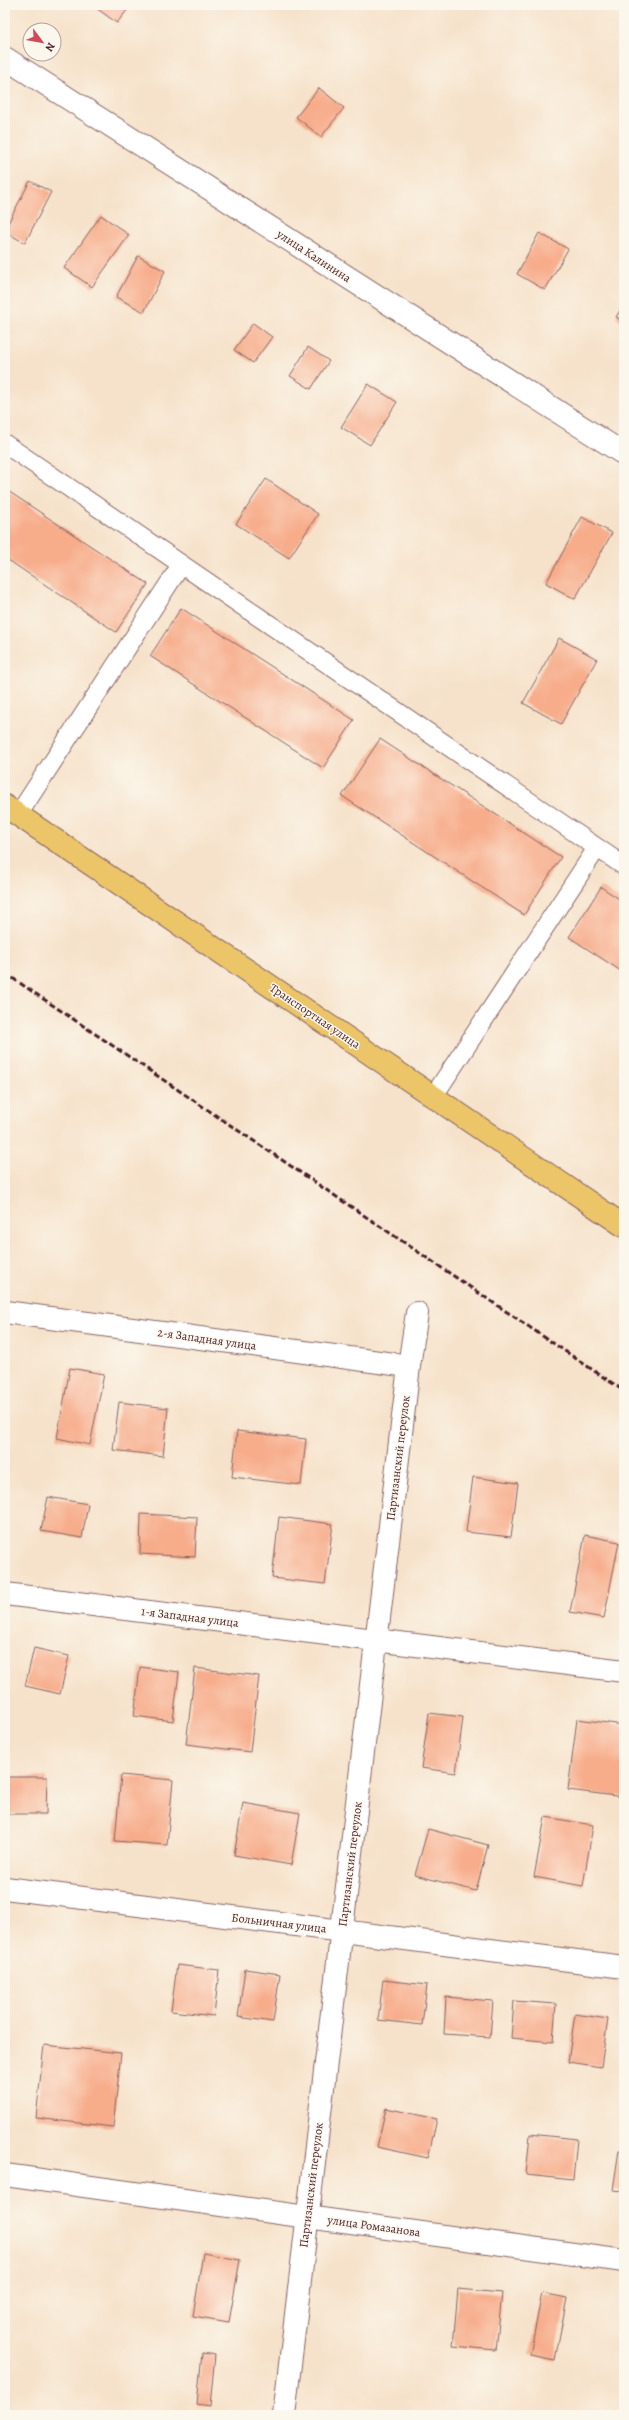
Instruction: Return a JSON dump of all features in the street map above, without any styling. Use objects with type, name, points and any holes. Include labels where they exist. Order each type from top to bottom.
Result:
[{"type":"main road","name":"Транспортная улица","points":[[12,810],[624,1226]]},
{"type":"street","name":"улица Калинина","points":[[5,58],[624,454]]},
{"type":"street","name":"2-я Западная улица","points":[[5,1312],[409,1366]]},
{"type":"street","name":"Партизанский переулок","points":[[284,2415],[409,1366],[417,1313]]},
{"type":"street","name":"1-я Западная улица","points":[[5,1594],[624,1671]]},
{"type":"street","name":"Больничная улица","points":[[5,1888],[624,1967]]},
{"type":"street","name":"улица Ромазанова","points":[[5,2176],[624,2261]]},
{"type":"lane","points":[[5,444],[624,866]]},
{"type":"lane","points":[[12,810],[182,565]]},
{"type":"lane","points":[[434,1097],[597,848]]},
{"type":"building","points":[[92,5],[131,5],[117,23]]},
{"type":"building","points":[[319,88],[344,108],[321,137],[296,117]]},
{"type":"building","points":[[5,162],[9,165],[5,171]]},
{"type":"building","points":[[30,181],[51,192],[25,243],[5,232],[5,229]]},
{"type":"building","points":[[101,215],[129,235],[92,287],[64,268]]},
{"type":"building","points":[[539,233],[568,249],[545,290],[517,274]]},
{"type":"building","points":[[138,256],[165,271],[144,312],[116,297]]},
{"type":"building","points":[[624,304],[624,322],[616,317]]},
{"type":"building","points":[[253,323],[272,337],[253,363],[234,350]]},
{"type":"building","points":[[308,347],[329,361],[311,389],[290,376]]},
{"type":"building","points":[[368,384],[397,402],[370,445],[341,427]]},
{"type":"building","points":[[266,479],[318,514],[289,558],[236,524]]},
{"type":"building","points":[[5,489],[148,584],[116,632],[5,558]]},
{"type":"building","points":[[582,517],[612,533],[575,599],[546,583]]},
{"type":"building","points":[[181,608],[354,720],[323,768],[150,656]]},
{"type":"building","points":[[559,638],[597,659],[561,724],[523,703]]},
{"type":"building","points":[[380,739],[561,857],[524,915],[342,796]]},
{"type":"building","points":[[601,887],[624,902],[624,973],[569,937]]},
{"type":"building","points":[[70,1368],[104,1374],[90,1445],[57,1438]]},
{"type":"building","points":[[119,1402],[168,1408],[163,1456],[113,1450]]},
{"type":"building","points":[[237,1431],[306,1439],[301,1485],[232,1477]]},
{"type":"building","points":[[473,1477],[518,1483],[511,1537],[466,1532]]},
{"type":"building","points":[[48,1497],[88,1504],[82,1538],[41,1531]]},
{"type":"building","points":[[141,1514],[197,1517],[195,1557],[140,1554]]},
{"type":"building","points":[[279,1517],[333,1524],[325,1584],[272,1578]]},
{"type":"building","points":[[585,1535],[619,1542],[604,1618],[570,1612]]},
{"type":"building","points":[[34,1648],[69,1656],[60,1694],[25,1686]]},
{"type":"building","points":[[140,1667],[179,1672],[173,1721],[134,1716]]},
{"type":"building","points":[[195,1668],[259,1676],[250,1752],[186,1744]]},
{"type":"building","points":[[429,1713],[463,1717],[456,1773],[421,1768]]},
{"type":"building","points":[[577,1719],[624,1725],[624,1797],[568,1790]]},
{"type":"building","points":[[121,1775],[173,1780],[167,1845],[115,1841]]},
{"type":"building","points":[[5,1777],[47,1777],[46,1814],[5,1814]]},
{"type":"building","points":[[243,1803],[300,1813],[291,1865],[234,1855]]},
{"type":"building","points":[[545,1817],[593,1825],[583,1886],[534,1877]]},
{"type":"building","points":[[428,1829],[488,1845],[476,1891],[415,1875]]},
{"type":"building","points":[[177,1965],[219,1970],[214,2016],[171,2011]]},
{"type":"building","points":[[245,1969],[280,1974],[273,2022],[238,2017]]},
{"type":"building","points":[[383,1980],[427,1985],[422,2025],[378,2020]]},
{"type":"building","points":[[446,1997],[493,2001],[490,2037],[444,2034]]},
{"type":"building","points":[[514,2001],[556,2004],[553,2042],[511,2038]]},
{"type":"building","points":[[575,2014],[608,2019],[601,2067],[568,2062]]},
{"type":"building","points":[[44,2045],[121,2053],[113,2127],[36,2118]]},
{"type":"building","points":[[386,2108],[437,2119],[428,2158],[377,2147]]},
{"type":"building","points":[[530,2134],[577,2139],[573,2180],[526,2175]]},
{"type":"building","points":[[619,2150],[624,2150],[624,2191],[613,2190]]},
{"type":"building","points":[[203,2253],[240,2260],[229,2322],[193,2316]]},
{"type":"building","points":[[458,2289],[502,2293],[496,2350],[453,2346]]},
{"type":"building","points":[[542,2293],[567,2298],[555,2360],[530,2355]]},
{"type":"building","points":[[202,2353],[215,2355],[210,2406],[197,2404]]},
{"type":"railway","points":[[5,973],[624,1391]]}]
